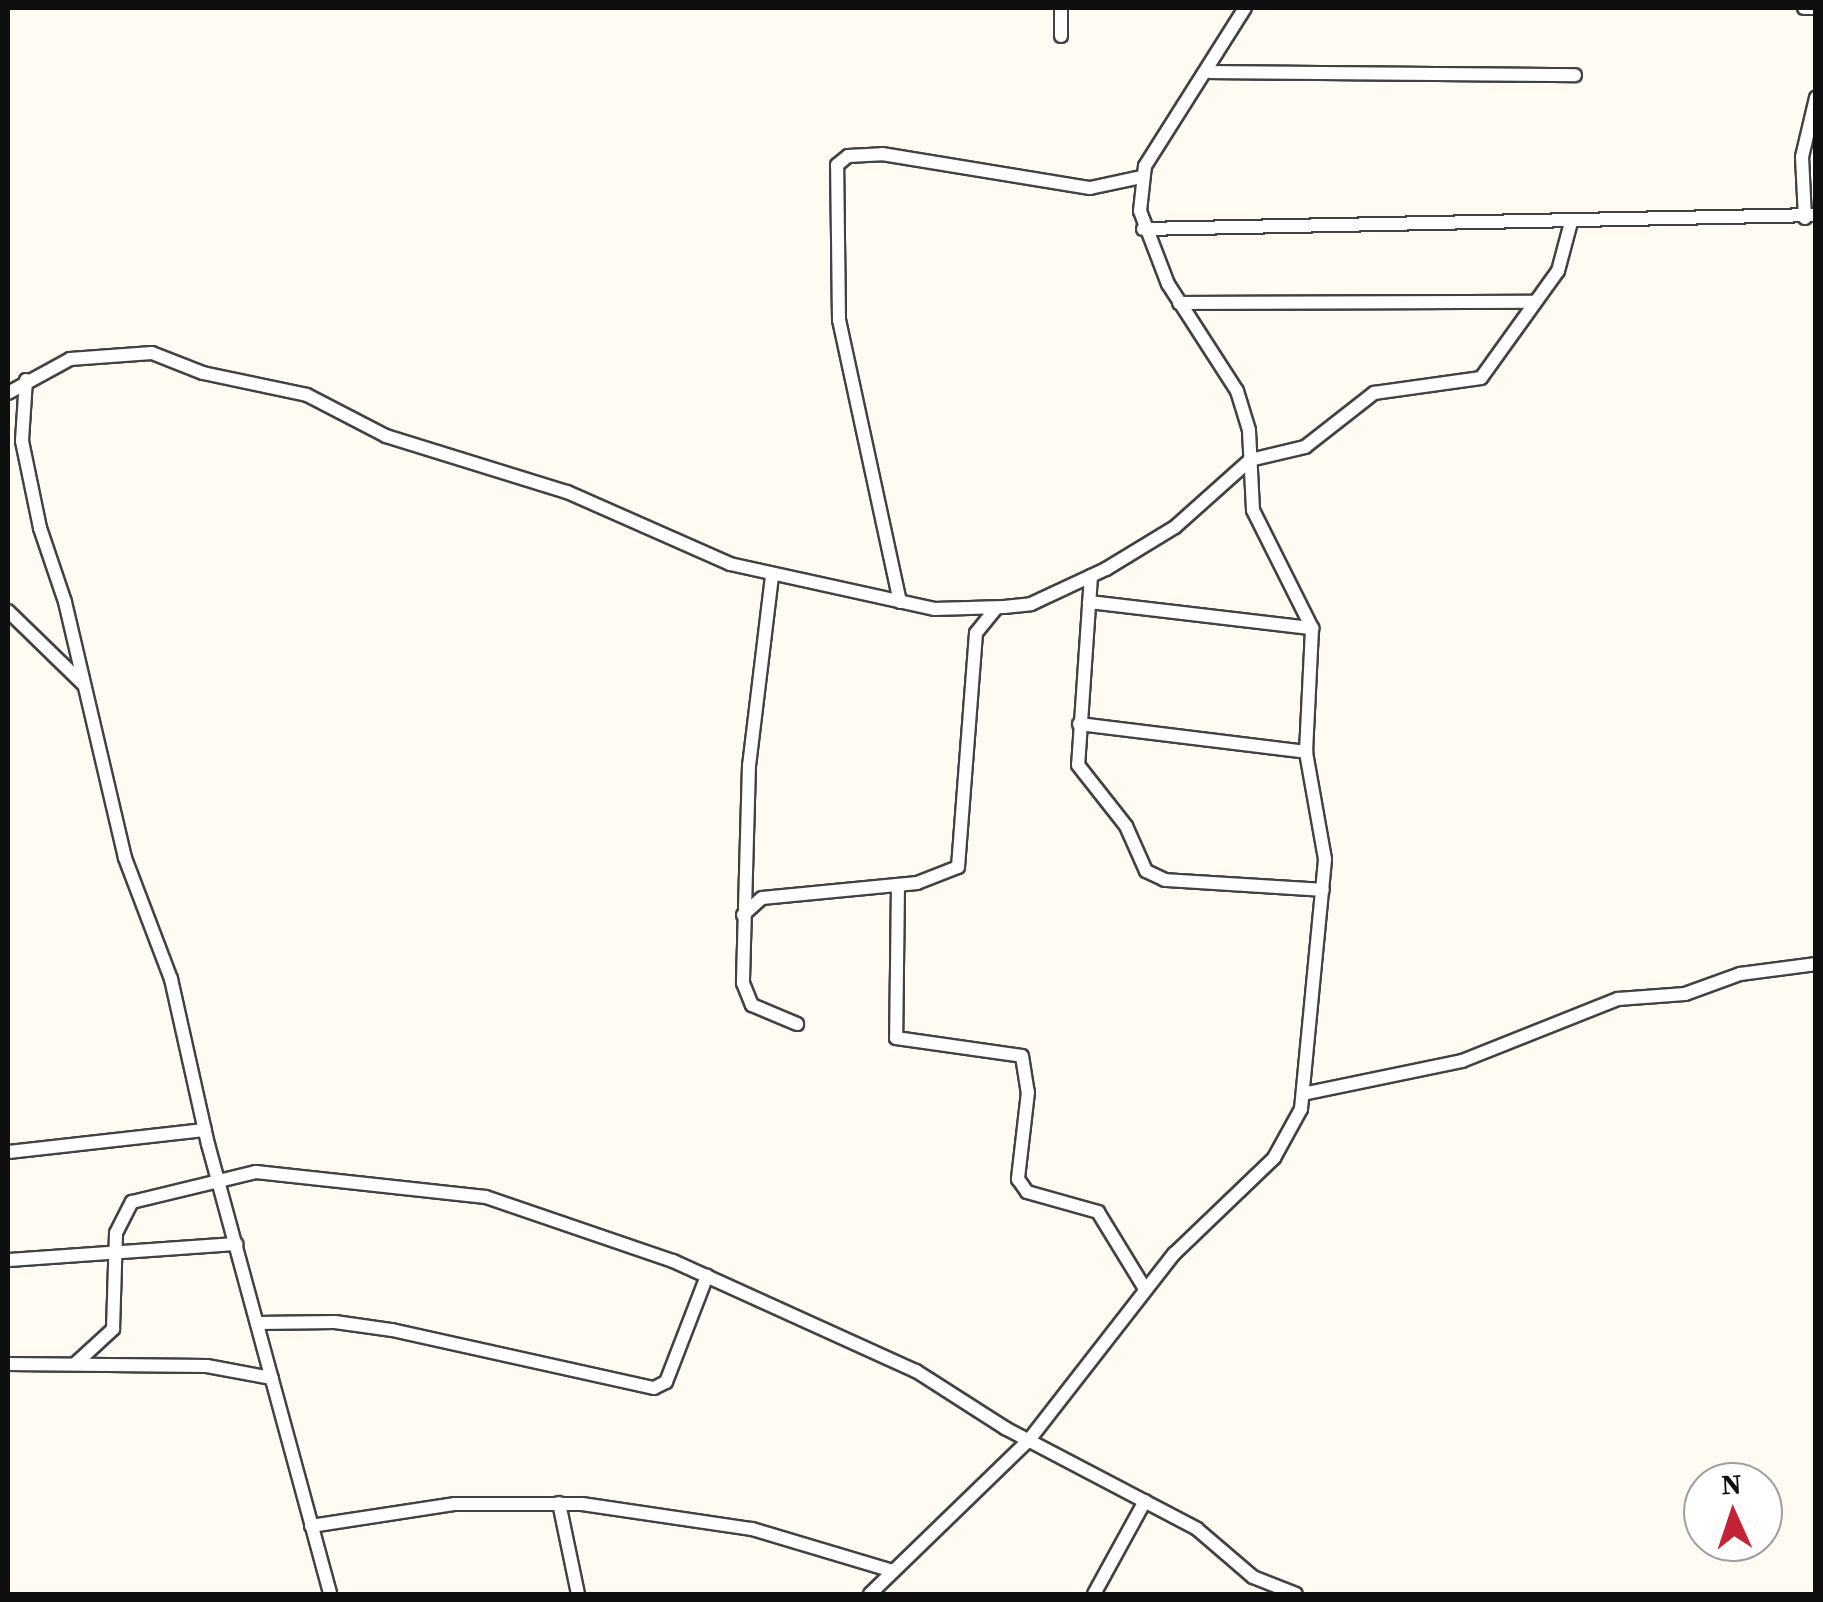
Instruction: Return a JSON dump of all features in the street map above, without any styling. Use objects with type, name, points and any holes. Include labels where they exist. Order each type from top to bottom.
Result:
[{"type":"street","points":[[1061,36],[1062,8]]},
{"type":"street","points":[[870,1594],[1028,1440],[1145,1289],[1209,1217],[1274,1158],[1297,1122],[1323,890],[1321,814],[1306,752],[1312,628],[1254,510],[1250,460],[1237,390],[1179,303],[1143,228],[1141,177],[1210,72],[1244,8]]},
{"type":"street","points":[[1804,8],[1816,8]]},
{"type":"street","points":[[1210,72],[1576,75]]},
{"type":"street","points":[[1143,228],[1810,216],[1802,157],[1816,98]]},
{"type":"street","points":[[900,602],[838,320],[836,164],[848,156],[882,154],[1090,188],[1141,177]]},
{"type":"street","points":[[8,392],[70,358],[135,351],[203,373],[253,379],[322,402],[386,436],[536,481],[772,576],[952,611],[996,608],[1031,604],[1091,576],[1175,526],[1250,460],[1304,447],[1383,389],[1481,378],[1558,271],[1571,222]]},
{"type":"street","points":[[1179,303],[1533,302]]},
{"type":"street","points":[[26,380],[22,441],[125,858],[170,979],[204,1130],[330,1594]]},
{"type":"street","points":[[772,576],[749,765],[742,914],[747,996],[768,1017],[796,1024]]},
{"type":"street","points":[[1091,576],[1078,724],[1080,776],[1126,826],[1150,874],[1323,890]]},
{"type":"street","points":[[1089,602],[1312,628]]},
{"type":"street","points":[[742,914],[762,898],[898,885],[945,876],[962,858],[976,634],[996,608]]},
{"type":"street","points":[[8,611],[84,685]]},
{"type":"street","points":[[1078,724],[1306,752]]},
{"type":"street","points":[[898,885],[896,1038],[1022,1056],[1028,1092],[1018,1179],[1027,1192],[1098,1212],[1145,1289]]},
{"type":"street","points":[[1303,1094],[1462,1061],[1618,999],[1685,994],[1740,974],[1816,964]]},
{"type":"street","points":[[8,1152],[204,1130]]},
{"type":"street","points":[[75,1364],[113,1328],[119,1306],[114,1253],[119,1218],[132,1202],[220,1186],[237,1174],[256,1172],[486,1197],[707,1276],[916,1371],[1028,1440],[1212,1538],[1254,1576],[1296,1594]]},
{"type":"street","points":[[8,1260],[236,1244]]},
{"type":"street","points":[[257,1323],[335,1322],[392,1330],[654,1388],[672,1370],[707,1276]]},
{"type":"street","points":[[8,1364],[208,1366],[272,1378]]},
{"type":"street","points":[[1094,1594],[1144,1501]]},
{"type":"street","points":[[311,1526],[456,1504],[559,1504],[752,1529],[893,1571]]},
{"type":"street","points":[[559,1504],[578,1594]]}]
